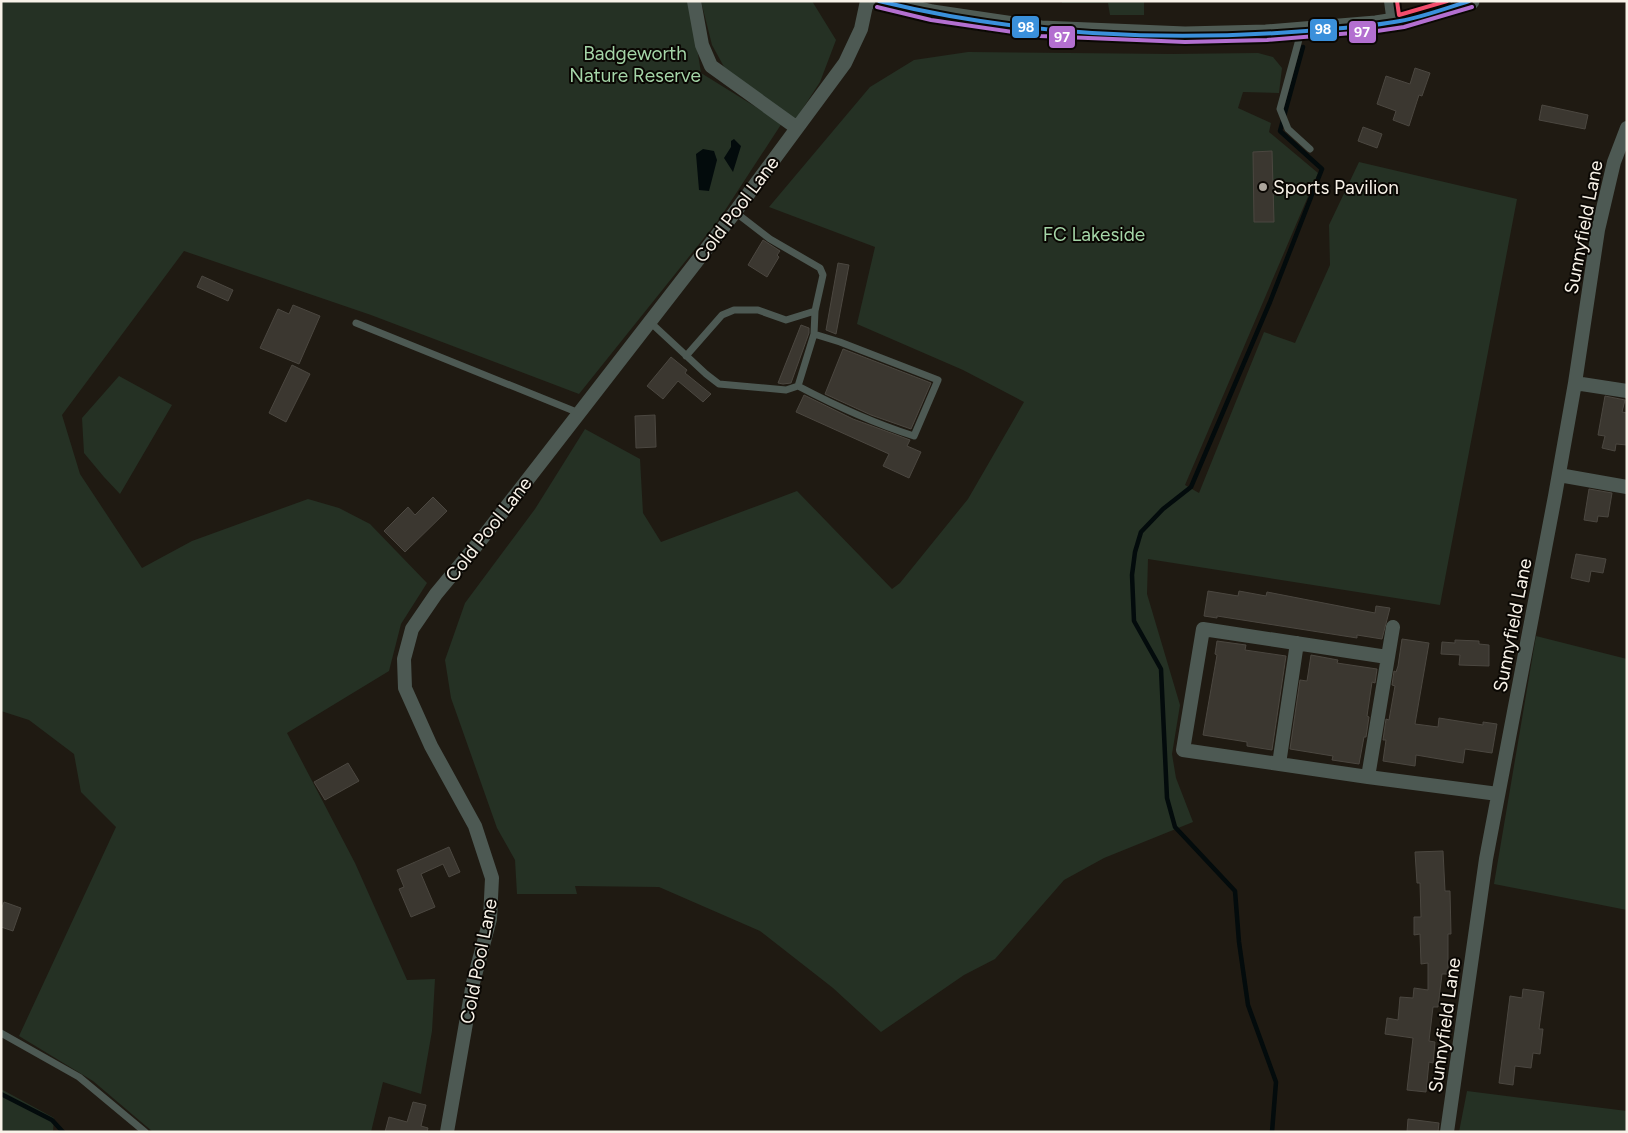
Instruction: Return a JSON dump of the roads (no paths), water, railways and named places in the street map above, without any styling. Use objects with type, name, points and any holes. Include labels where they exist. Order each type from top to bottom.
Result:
[{"type":"street","points":[[694,1],[702,45],[711,66],[797,128]]},
{"type":"street","name":"Cold Pool Lane","points":[[447,1132],[473,983],[490,919],[492,878],[475,826],[431,746],[405,688],[404,659],[412,629],[436,594],[735,212],[845,63],[861,29],[867,1]]},
{"type":"street","points":[[878,1],[932,14],[1041,30],[1185,36],[1301,32],[1394,23],[1470,1]]},
{"type":"street","points":[[1391,1],[1394,23]]},
{"type":"street","name":"Sunnyfield Lane","points":[[1447,1132],[1486,859],[1576,383],[1598,230],[1614,162],[1627,128]]},
{"type":"street","points":[[1576,383],[1627,391]]},
{"type":"street","points":[[1559,474],[1627,487]]},
{"type":"street","points":[[1368,777],[1392,627]]},
{"type":"street","points":[[1387,658],[1203,629],[1183,750],[1498,794]]},
{"type":"street","points":[[1278,764],[1297,643]]},
{"type":"lane","points":[[1301,32],[1280,109],[1288,129],[1310,149]]},
{"type":"lane","points":[[735,212],[770,239],[820,268],[823,275],[815,311],[814,334],[798,386]]},
{"type":"lane","points":[[686,356],[722,314],[734,310],[758,310],[786,320],[815,311]]},
{"type":"lane","points":[[650,322],[719,384],[786,390],[798,386],[834,405],[914,436],[938,380],[840,342],[814,334]]},
{"type":"lane","points":[[356,323],[579,413]]},
{"type":"lane","points":[[1,1033],[79,1077],[145,1132]]},
{"type":"waterway","points":[[1272,1132],[1276,1082],[1248,1005],[1239,942],[1235,891],[1175,827],[1167,798],[1161,669],[1134,621],[1132,575],[1135,552],[1141,532],[1163,509],[1191,487],[1270,302],[1322,169],[1280,131],[1303,47]]},
{"type":"waterway","points":[[1,1094],[52,1120],[63,1132]]},
{"type":"place","name":"Sports Pavilion","points":[[1263,187]]},
{"type":"park label","name":"Badgeworth Nature Reserve","points":[[635,64]]},
{"type":"park label","name":"FC Lakeside","points":[[1094,234]]}]
